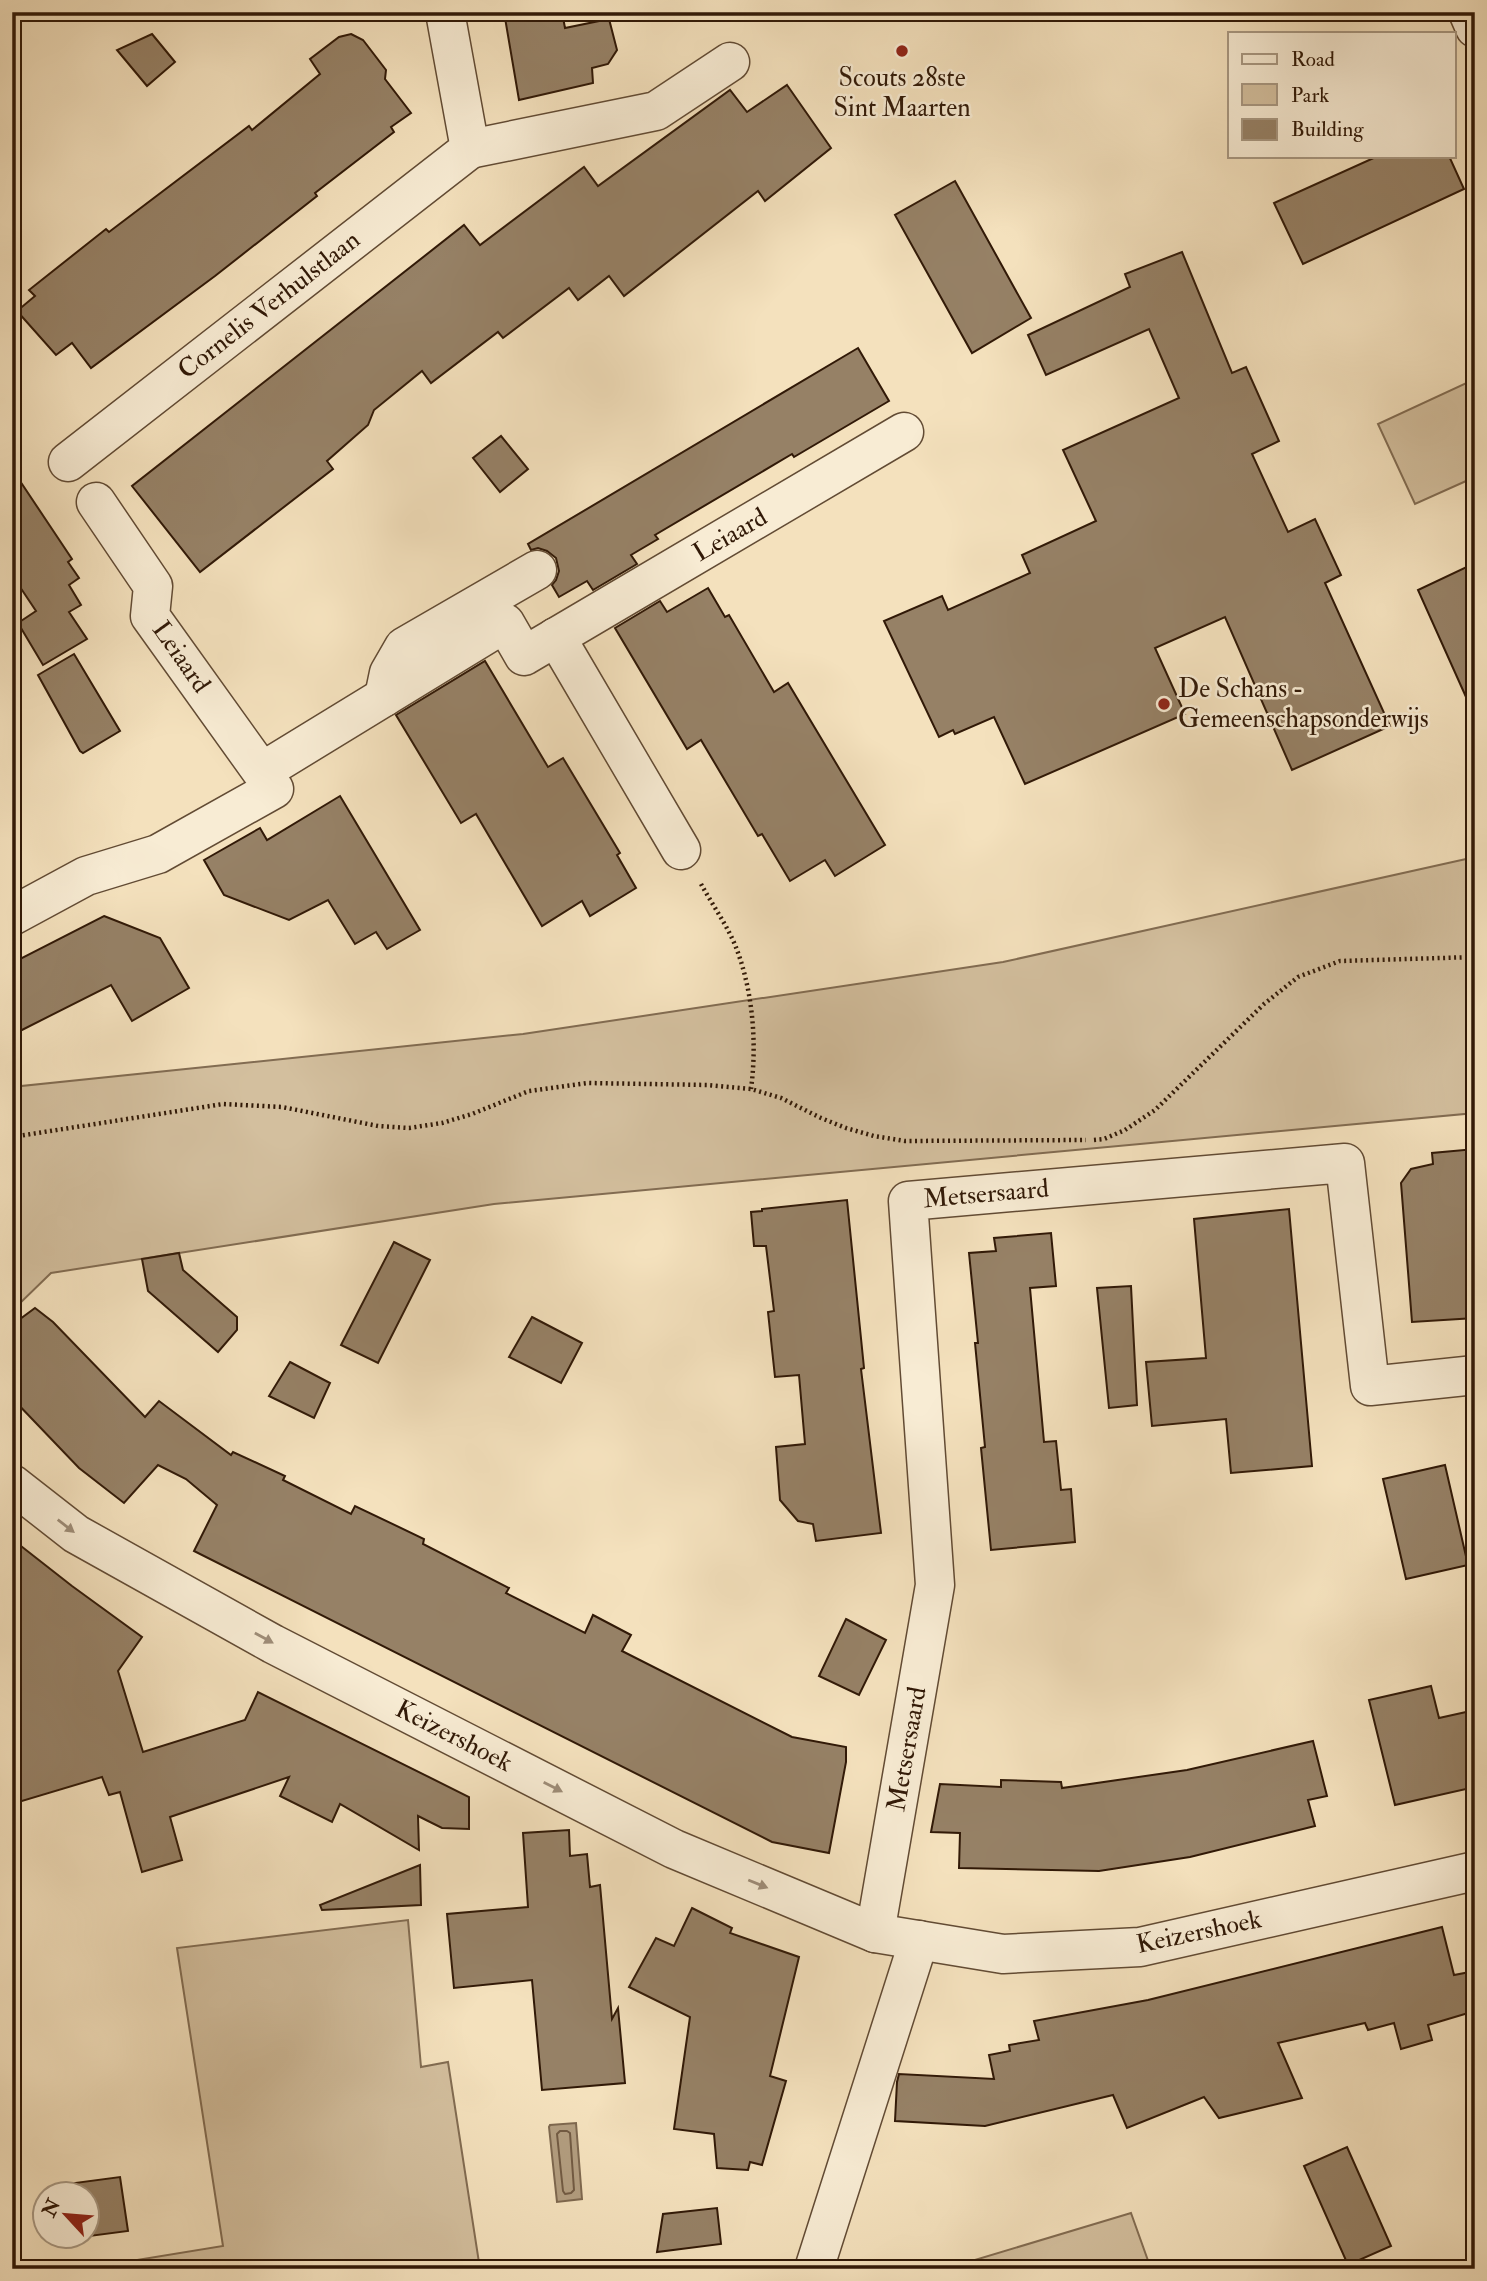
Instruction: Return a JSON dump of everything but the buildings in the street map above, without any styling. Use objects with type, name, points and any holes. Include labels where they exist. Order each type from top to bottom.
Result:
[{"type":"street","points":[[445,12],[470,149]]},
{"type":"street","points":[[1468,12],[1475,28]]},
{"type":"street","name":"Cornelis Verhulstlaan","points":[[68,462],[470,149],[656,111],[730,62]]},
{"type":"street","name":"Leiaard","points":[[96,502],[153,586],[150,616],[263,771],[505,623],[524,656],[904,432]]},
{"type":"street","points":[[384,697],[389,673],[404,647],[537,570]]},
{"type":"street","points":[[556,637],[681,850]]},
{"type":"street","points":[[12,916],[86,876],[159,854],[274,789],[263,771]]},
{"type":"street","name":"Metsersaard","points":[[875,1933],[935,1585],[908,1201],[1345,1163],[1370,1386],[1475,1375]]},
{"type":"street","name":"Keizershoek","points":[[12,1483],[76,1534],[274,1644],[674,1849],[875,1933],[1003,1954],[1140,1947],[1475,1871]]},
{"type":"street","points":[[814,2269],[919,1940]]},
{"type":"path","points":[[681,850],[737,950],[751,1011],[754,1044],[751,1089]]},
{"type":"path","points":[[12,1138],[223,1104],[282,1107],[378,1126],[409,1128],[442,1123],[472,1114],[529,1091],[588,1083],[681,1084],[751,1089],[781,1098],[846,1128],[905,1141],[1104,1139],[1125,1130],[1155,1110],[1264,1004],[1298,977],[1340,961],[1475,957]]},
{"type":"green space","points":[[1475,379],[1475,477],[1415,504],[1378,424]]},
{"type":"green space","points":[[1475,857],[1475,1113],[494,1204],[51,1273],[12,1311],[12,1087],[523,1034],[1003,962]]},
{"type":"green space","points":[[408,1920],[421,2067],[448,2062],[480,2269],[82,2269],[223,2246],[177,1948]]},
{"type":"green space","points":[[1131,2213],[1151,2269],[945,2269]]},
{"type":"water","points":[[576,2123],[582,2199],[557,2202],[549,2127]]},
{"type":"place","name":"Scouts 28ste Sint Maarten","points":[[902,51]]},
{"type":"place","name":"De Schans - Gemeenschapsonderwijs","points":[[1164,704]]}]
